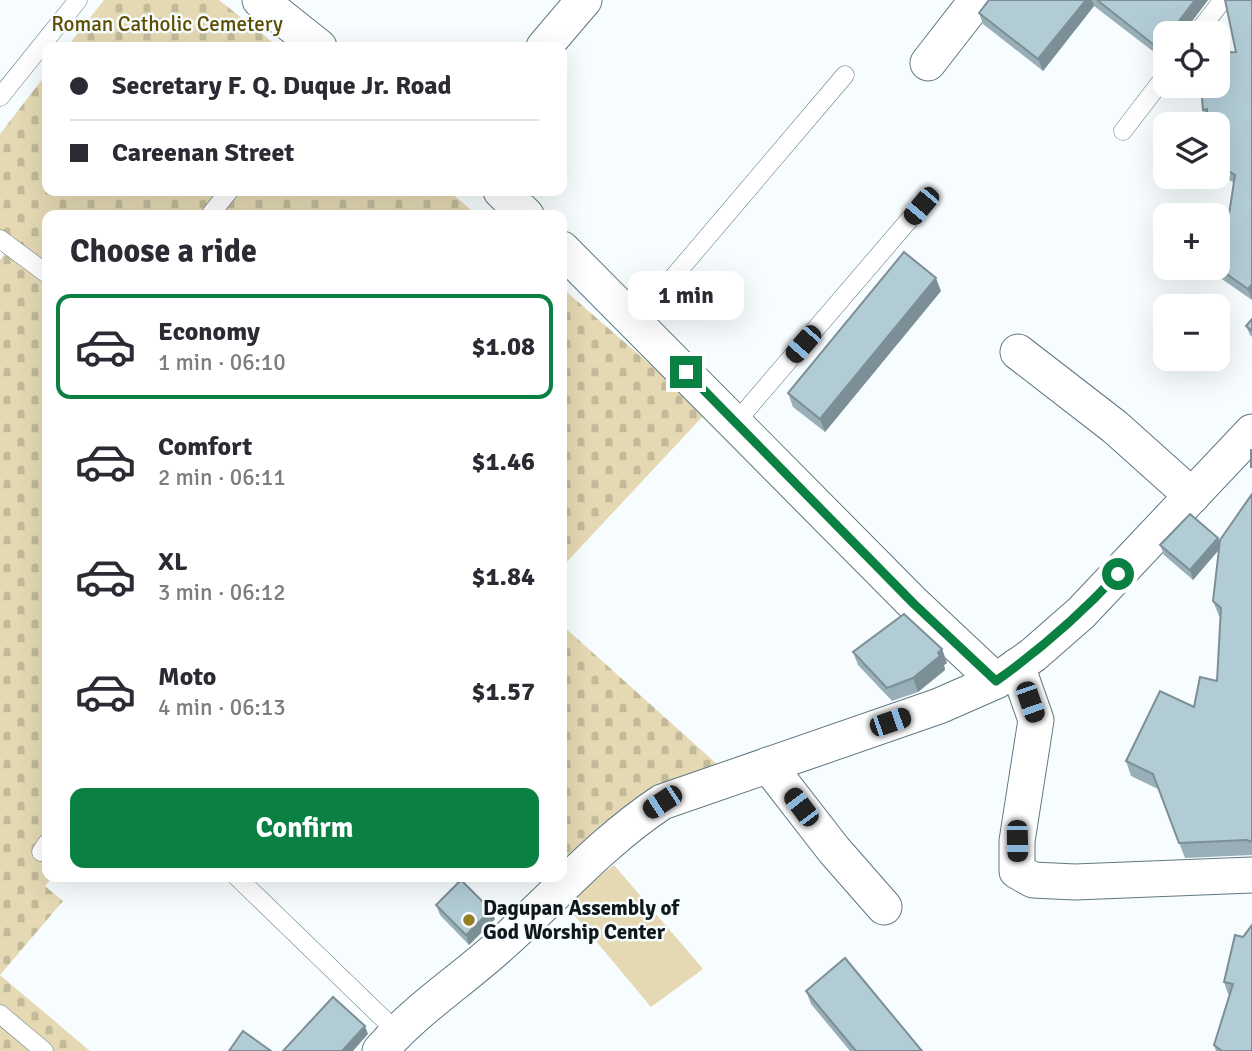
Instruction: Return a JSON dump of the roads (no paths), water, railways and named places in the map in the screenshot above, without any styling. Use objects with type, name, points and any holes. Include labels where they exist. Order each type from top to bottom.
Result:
[{"type":"street","points":[[260,0],[313,42]]},
{"type":"street","points":[[548,42],[584,0]]},
{"type":"street","points":[[928,63],[977,0]]},
{"type":"street","points":[[506,196],[521,210]]},
{"type":"street","points":[[567,254],[914,604],[1007,673],[1036,720],[1017,841],[1017,871],[1033,880],[1075,882],[1252,875]]},
{"type":"street","points":[[1017,352],[1115,427],[1192,496]]},
{"type":"street","points":[[388,1042],[427,1003],[504,943],[630,823],[662,802],[939,706],[1007,673],[1082,614],[1252,432]]},
{"type":"street","points":[[768,765],[834,850],[884,907]]},
{"type":"lane","points":[[44,42],[78,0]]},
{"type":"lane","points":[[1206,21],[1223,0]]},
{"type":"lane","points":[[0,97],[42,45]]},
{"type":"lane","points":[[636,321],[845,75]]},
{"type":"lane","points":[[1123,131],[1153,92]]},
{"type":"lane","points":[[214,210],[225,196]]},
{"type":"lane","points":[[736,422],[921,206]]},
{"type":"lane","points":[[0,239],[42,270]]},
{"type":"lane","points":[[242,882],[388,1042]]},
{"type":"lane","points":[[0,1014],[44,1051]]},
{"type":"place","name":"Dagupan Assembly of God Worship Center","points":[[469,920]]},
{"type":"park label","name":"Roman Catholic Cemetery","points":[[167,24]]}]
